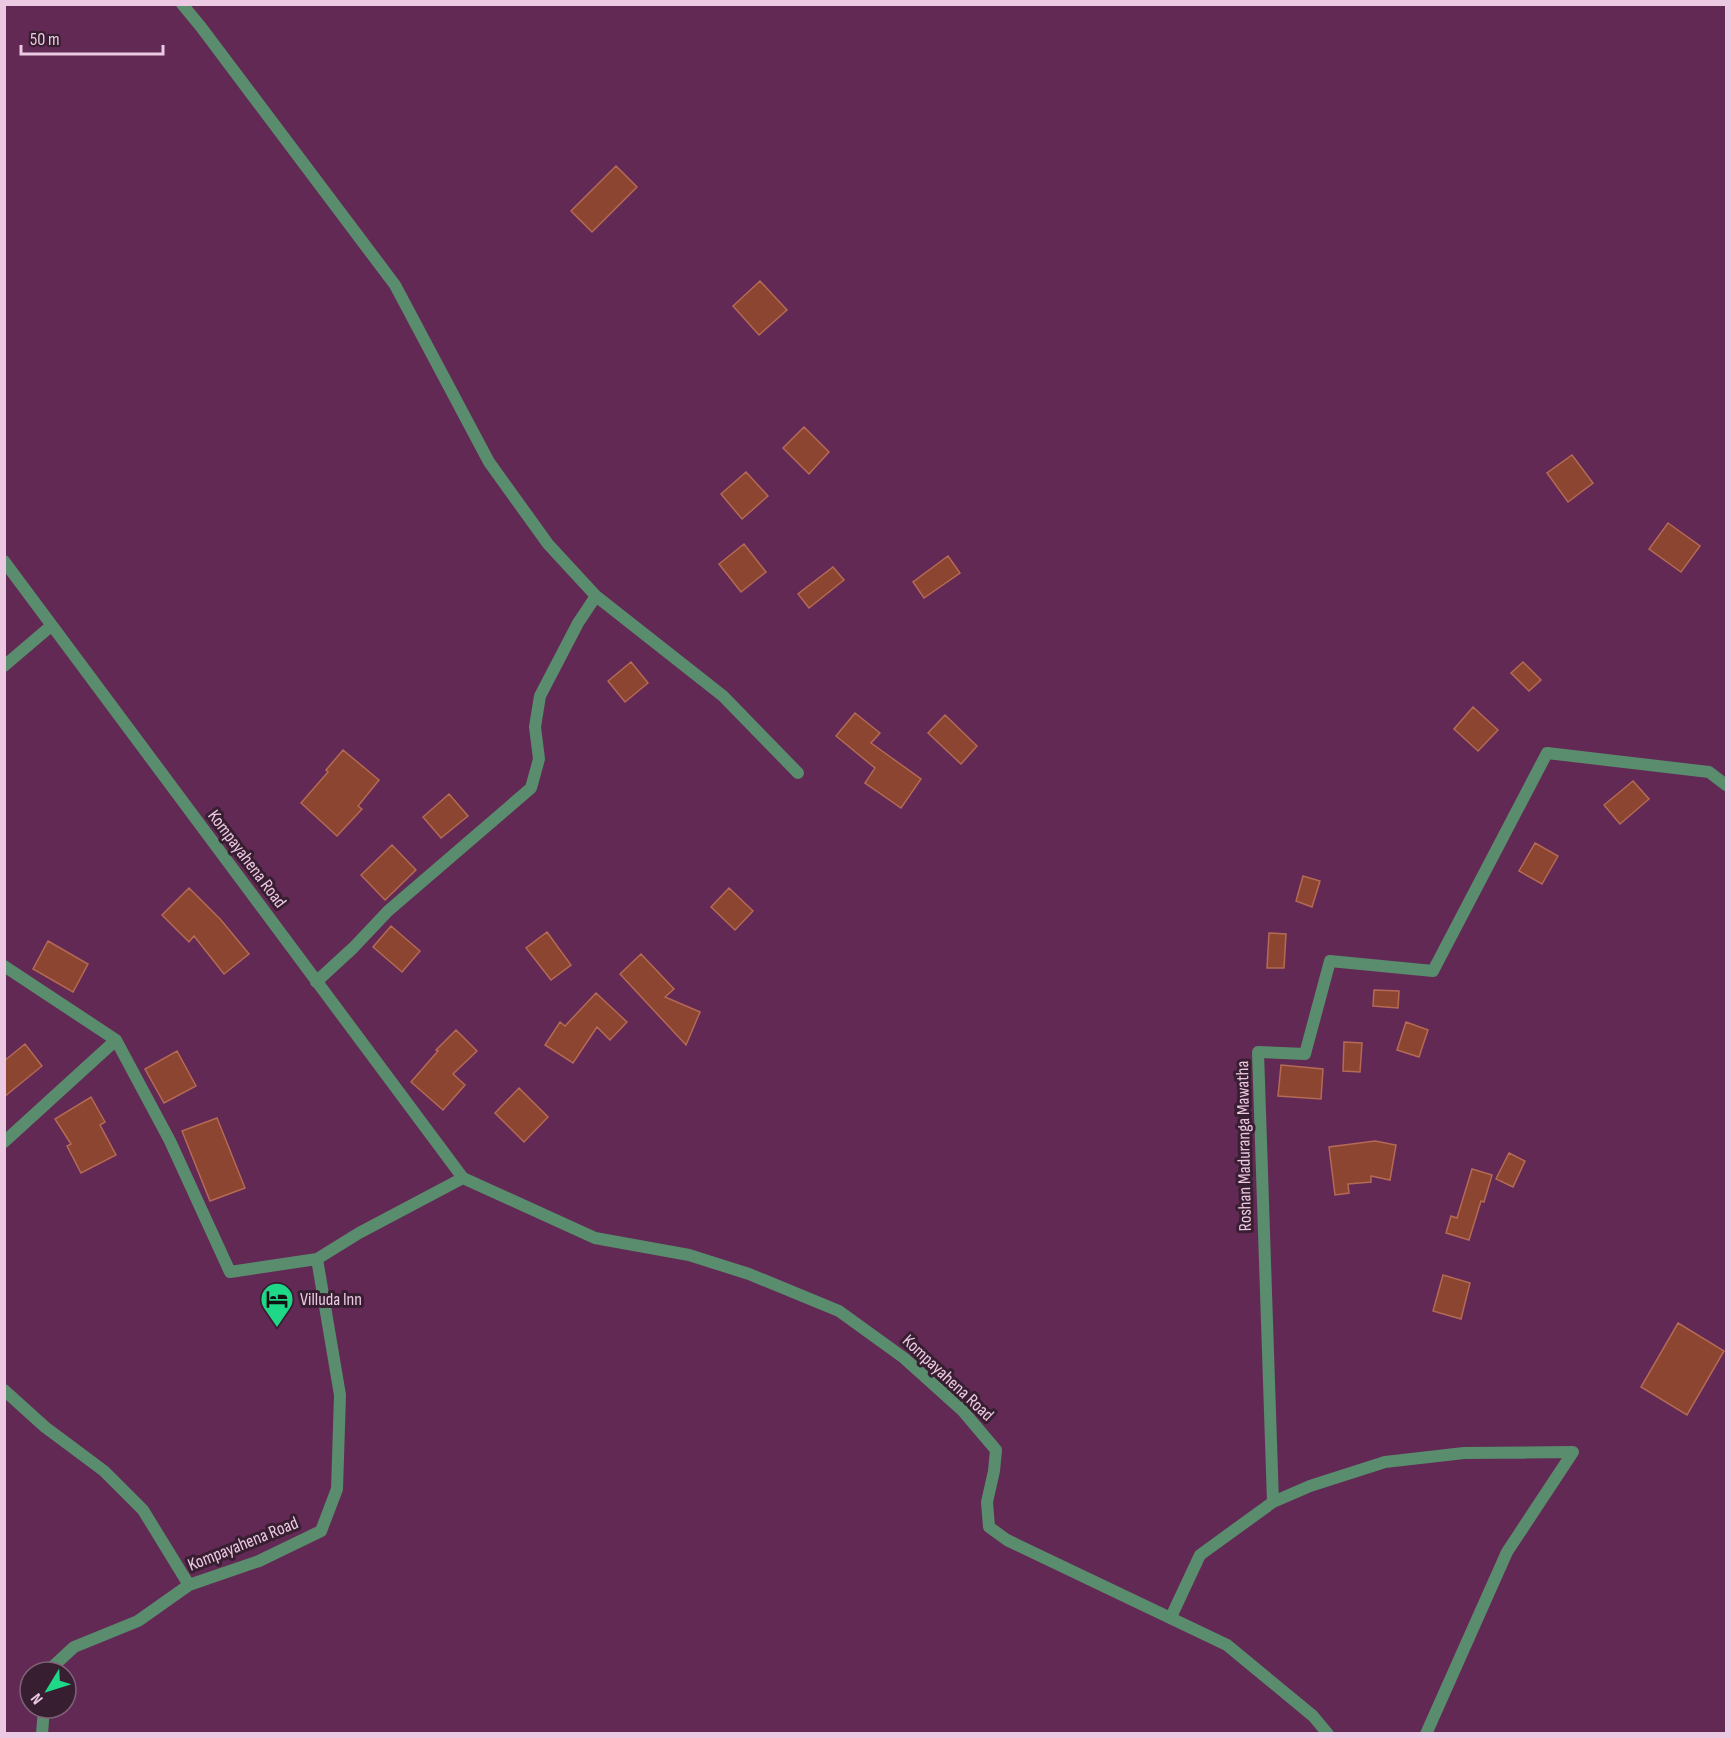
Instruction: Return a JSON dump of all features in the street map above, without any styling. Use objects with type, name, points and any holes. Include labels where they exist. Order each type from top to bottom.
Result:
[{"type":"street","points":[[182,4],[395,285],[489,462],[548,544],[596,596],[723,696],[798,773]]},
{"type":"street","name":"Kompayahena Road","points":[[4,561],[463,1178],[595,1238],[689,1255],[749,1274],[839,1311],[904,1358],[963,1411],[996,1450],[987,1502],[989,1527],[1007,1539],[1227,1645],[1313,1716],[1328,1734]]},
{"type":"street","points":[[316,982],[388,911],[531,788],[539,759],[535,727],[540,696],[578,623],[596,596]]},
{"type":"street","points":[[4,666],[51,626]]},
{"type":"street","name":"Roshan Maduranga Mawatha","points":[[1273,1502],[1258,1052],[1305,1054],[1330,961],[1433,971],[1547,753],[1709,772],[1726,785]]},
{"type":"street","points":[[4,966],[116,1040],[170,1141],[230,1272],[317,1259],[359,1233],[463,1178]]},
{"type":"street","points":[[4,1142],[116,1040]]},
{"type":"street","name":"Kompayahena Road","points":[[60,1660],[74,1647],[138,1621],[189,1585],[259,1561],[321,1531],[337,1489],[340,1395],[317,1259]]},
{"type":"street","points":[[4,1390],[45,1427],[104,1471],[143,1510],[189,1585]]},
{"type":"street","points":[[1171,1617],[1200,1555],[1273,1502],[1310,1486],[1385,1462],[1464,1453],[1573,1452],[1507,1552],[1426,1734]]},
{"type":"building","points":[[616,166],[637,187],[592,232],[571,211]]},
{"type":"building","points":[[760,281],[787,310],[759,335],[733,306]]},
{"type":"building","points":[[804,427],[829,452],[809,474],[783,448]]},
{"type":"building","points":[[1572,455],[1593,483],[1568,502],[1547,473]]},
{"type":"building","points":[[746,472],[768,496],[742,519],[721,494]]},
{"type":"building","points":[[1668,523],[1700,546],[1681,572],[1649,549]]},
{"type":"building","points":[[744,544],[766,572],[741,592],[719,564]]},
{"type":"building","points":[[948,556],[960,573],[924,598],[913,582]]},
{"type":"building","points":[[833,567],[844,580],[809,608],[798,594]]},
{"type":"building","points":[[631,662],[648,683],[625,702],[608,681]]},
{"type":"building","points":[[1523,662],[1541,680],[1529,691],[1511,673]]},
{"type":"building","points":[[1473,707],[1498,730],[1478,751],[1454,729]]},
{"type":"building","points":[[855,713],[880,733],[871,743],[921,779],[901,808],[865,783],[875,768],[836,736]]},
{"type":"building","points":[[945,715],[977,746],[961,764],[928,733]]},
{"type":"building","points":[[343,750],[379,780],[358,806],[362,809],[337,836],[301,803],[328,772],[326,770]]},
{"type":"building","points":[[1633,781],[1649,799],[1620,824],[1604,805]]},
{"type":"building","points":[[449,794],[468,816],[441,838],[423,817]]},
{"type":"building","points":[[1535,843],[1558,856],[1542,884],[1519,871]]},
{"type":"building","points":[[392,845],[416,870],[385,900],[361,875]]},
{"type":"building","points":[[1303,876],[1320,881],[1312,907],[1296,901]]},
{"type":"building","points":[[189,888],[221,920],[249,954],[224,974],[194,936],[189,942],[162,915]]},
{"type":"building","points":[[729,888],[753,911],[735,930],[711,907]]},
{"type":"building","points":[[391,926],[420,951],[402,972],[373,947]]},
{"type":"building","points":[[547,932],[571,965],[551,980],[526,948]]},
{"type":"building","points":[[1269,933],[1286,934],[1284,968],[1267,968]]},
{"type":"building","points":[[48,941],[88,964],[73,992],[33,969]]},
{"type":"building","points":[[641,954],[674,989],[665,997],[700,1012],[686,1045],[620,974]]},
{"type":"building","points":[[1374,990],[1399,991],[1398,1008],[1373,1006]]},
{"type":"building","points":[[596,993],[627,1022],[610,1040],[597,1027],[573,1063],[545,1045],[560,1022],[565,1026]]},
{"type":"building","points":[[1406,1022],[1428,1030],[1419,1057],[1397,1050]]},
{"type":"building","points":[[456,1030],[477,1051],[453,1074],[465,1085],[443,1110],[411,1082],[438,1051],[436,1050]]},
{"type":"building","points":[[1344,1042],[1362,1043],[1360,1072],[1343,1071]]},
{"type":"building","points":[[25,1044],[42,1066],[4,1097],[4,1061]]},
{"type":"building","points":[[177,1051],[196,1086],[164,1103],[145,1069]]},
{"type":"building","points":[[1281,1065],[1323,1069],[1321,1099],[1278,1096]]},
{"type":"building","points":[[519,1088],[548,1117],[524,1142],[495,1113]]},
{"type":"building","points":[[91,1097],[105,1122],[100,1125],[116,1155],[81,1173],[67,1146],[71,1144],[55,1119]]},
{"type":"building","points":[[217,1118],[245,1188],[210,1201],[182,1131]]},
{"type":"building","points":[[1375,1141],[1396,1145],[1390,1180],[1371,1176],[1371,1182],[1348,1184],[1349,1193],[1335,1195],[1329,1147]]},
{"type":"building","points":[[1509,1153],[1525,1161],[1513,1187],[1496,1179]]},
{"type":"building","points":[[1472,1169],[1492,1175],[1469,1240],[1446,1233],[1451,1216],[1457,1218]]},
{"type":"building","points":[[1443,1275],[1470,1283],[1461,1319],[1433,1311]]},
{"type":"building","points":[[1678,1323],[1724,1351],[1687,1415],[1641,1387]]},
{"type":"place","name":"Villuda Inn","points":[[277,1328]]}]
